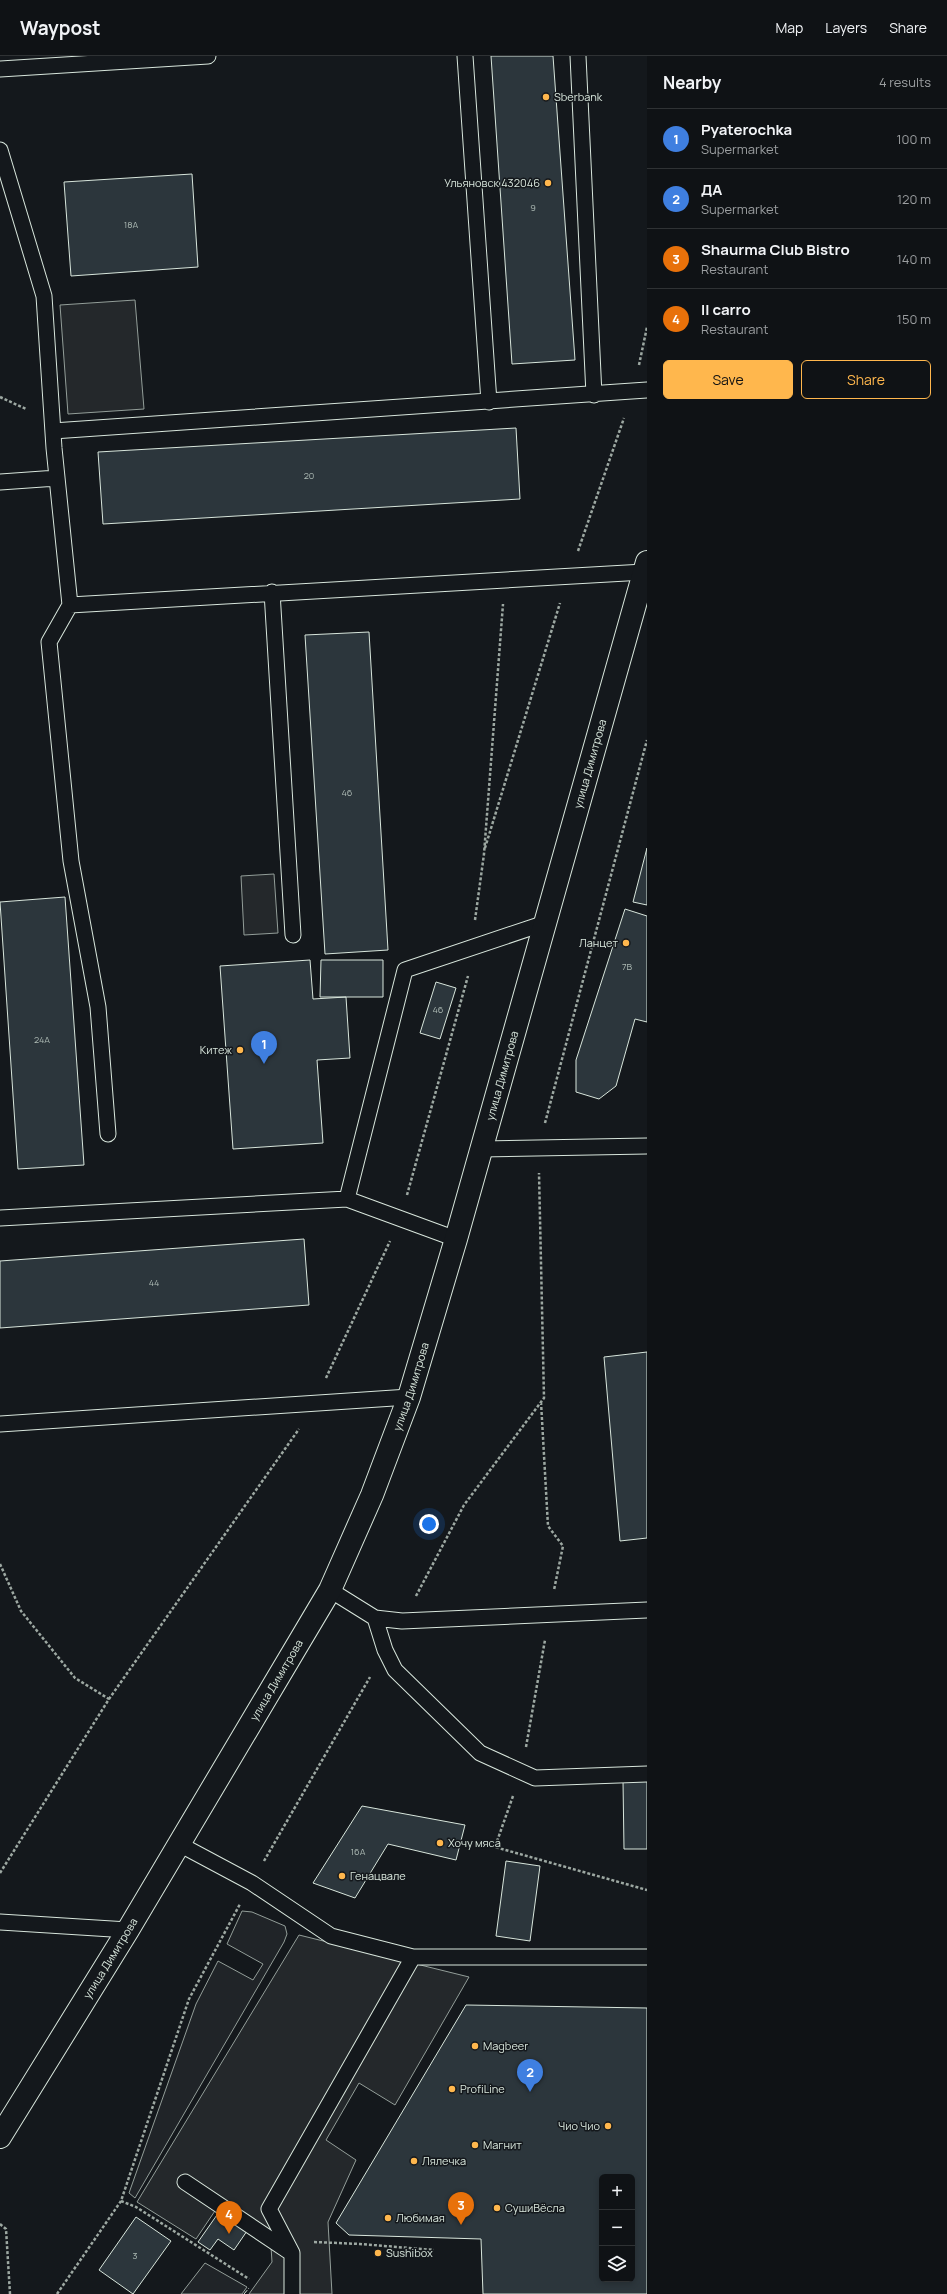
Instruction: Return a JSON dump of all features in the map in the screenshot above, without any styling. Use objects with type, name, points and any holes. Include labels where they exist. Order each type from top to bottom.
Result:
[{"type":"main road","name":"улица Димитрова","points":[[0,2137],[128,1930],[330,1590],[372,1495],[409,1397],[456,1239],[646,567]]},
{"type":"lane","points":[[0,69],[208,56]]},
{"type":"lane","points":[[465,56],[488,402]]},
{"type":"lane","points":[[578,56],[594,395]]},
{"type":"lane","points":[[0,150],[44,296],[53,431],[70,605],[49,642],[72,861],[98,1007],[108,1134]]},
{"type":"lane","points":[[53,431],[640,391]]},
{"type":"lane","points":[[0,482],[57,478]]},
{"type":"lane","points":[[70,605],[646,567]]},
{"type":"lane","points":[[272,592],[293,935]]},
{"type":"lane","points":[[348,1199],[405,970],[545,923]]},
{"type":"lane","points":[[482,1149],[647,1146]]},
{"type":"lane","points":[[0,1218],[348,1199],[456,1239]]},
{"type":"lane","points":[[0,1424],[409,1397]]},
{"type":"lane","points":[[330,1590],[374,1618],[402,1621],[647,1610]]},
{"type":"lane","points":[[374,1618],[386,1650],[396,1670],[480,1753],[535,1778],[647,1774]]},
{"type":"lane","points":[[179,1844],[252,1883],[331,1936],[413,1957],[647,1957]]},
{"type":"lane","points":[[0,1922],[128,1930]]},
{"type":"lane","points":[[292,2294],[292,2253],[269,2209],[413,1957]]},
{"type":"lane","points":[[184,2182],[292,2253]]},
{"type":"path","points":[[640,391],[647,327]]},
{"type":"path","points":[[484,854],[561,600]]},
{"type":"path","points":[[402,1621],[464,1505],[544,1398],[538,1148],[647,740]]},
{"type":"path","points":[[541,1402],[548,1526],[563,1546],[549,1614],[522,1772],[495,1847],[647,1890]]},
{"type":"path","points":[[0,1564],[21,1611],[75,1678],[109,1699]]},
{"type":"path","points":[[57,2294],[121,2201],[189,1999],[252,1883],[386,1650]]},
{"type":"path","points":[[121,2201],[136,2207],[249,2279]]},
{"type":"path","points":[[0,2224],[6,2229],[10,2294]]},
{"type":"path","points":[[311,2242],[434,2250]]},
{"type":"shaded area","points":[[135,300],[144,409],[68,414],[60,305]]},
{"type":"shaded area","points":[[274,874],[278,933],[244,935],[241,876]]},
{"type":"shaded area","points":[[242,1911],[252,1912],[285,1926],[287,1934],[284,1942],[135,2198],[129,2193],[196,2004],[218,1961],[253,1980],[263,1964],[227,1944]]},
{"type":"shaded area","points":[[299,1935],[469,1977],[395,2105],[359,2083],[326,2140],[356,2160],[328,2222],[332,2294],[249,2294],[272,2262],[271,2247],[254,2221],[223,2199],[196,2239],[137,2202]]},
{"type":"shaded area","points":[[205,2263],[247,2287],[242,2294],[181,2294]]},
{"type":"building","points":[[491,56],[553,56],[575,360],[512,364]]},
{"type":"building","points":[[192,174],[198,267],[71,276],[64,182]]},
{"type":"building","points":[[516,428],[520,499],[103,524],[98,452]]},
{"type":"building","points":[[369,632],[388,950],[325,954],[305,635]]},
{"type":"building","points":[[647,848],[647,905],[633,902]]},
{"type":"building","points":[[65,897],[84,1165],[18,1169],[0,902]]},
{"type":"building","points":[[625,909],[647,916],[647,1022],[635,1019],[616,1086],[599,1099],[576,1092],[576,1060]]},
{"type":"building","points":[[310,960],[313,999],[346,997],[350,1058],[317,1060],[323,1143],[233,1149],[220,966]]},
{"type":"building","points":[[321,960],[383,960],[383,997],[320,997]]},
{"type":"building","points":[[436,982],[456,988],[440,1039],[420,1033]]},
{"type":"building","points":[[304,1239],[309,1305],[0,1328],[0,1261]]},
{"type":"building","points":[[647,1352],[647,1538],[620,1541],[604,1357]]},
{"type":"building","points":[[623,1781],[647,1781],[647,1849],[624,1849]]},
{"type":"building","points":[[362,1806],[465,1825],[456,1860],[388,1844],[355,1898],[313,1883]]},
{"type":"building","points":[[506,1861],[540,1866],[530,1941],[496,1936]]},
{"type":"building","points":[[466,2005],[647,2008],[647,2294],[483,2294],[481,2239],[349,2235],[336,2223]]},
{"type":"building","points":[[219,2212],[247,2231],[234,2250],[218,2239],[210,2250],[198,2242]]},
{"type":"building","points":[[136,2217],[171,2241],[133,2294],[99,2270]]},
{"type":"fence","points":[[244,2294],[249,2288]]},
{"type":"place","name":"Sberbank","points":[[546,97]]},
{"type":"place","name":"Ульяновск 432046","points":[[548,183]]},
{"type":"place","name":"Ланцет","points":[[626,943]]},
{"type":"place","name":"Китеж","points":[[240,1050]]},
{"type":"place","name":"Pyaterochka","points":[[264,1064]]},
{"type":"place","name":"Хочу мяса","points":[[440,1843]]},
{"type":"place","name":"Генацвале","points":[[342,1876]]},
{"type":"place","name":"Magbeer","points":[[475,2046]]},
{"type":"place","name":"ProfiLine","points":[[452,2089]]},
{"type":"place","name":"ДА","points":[[530,2092]]},
{"type":"place","name":"Чио Чио","points":[[608,2126]]},
{"type":"place","name":"Магнит","points":[[475,2145]]},
{"type":"place","name":"Лялечка","points":[[414,2161]]},
{"type":"place","name":"СушиВёсла","points":[[497,2208]]},
{"type":"place","name":"Любимая","points":[[388,2218]]},
{"type":"place","name":"Shaurma Club Bistro","points":[[461,2225]]},
{"type":"place","name":"Il carro","points":[[229,2234]]},
{"type":"place","name":"Sushibox","points":[[378,2253]]}]
